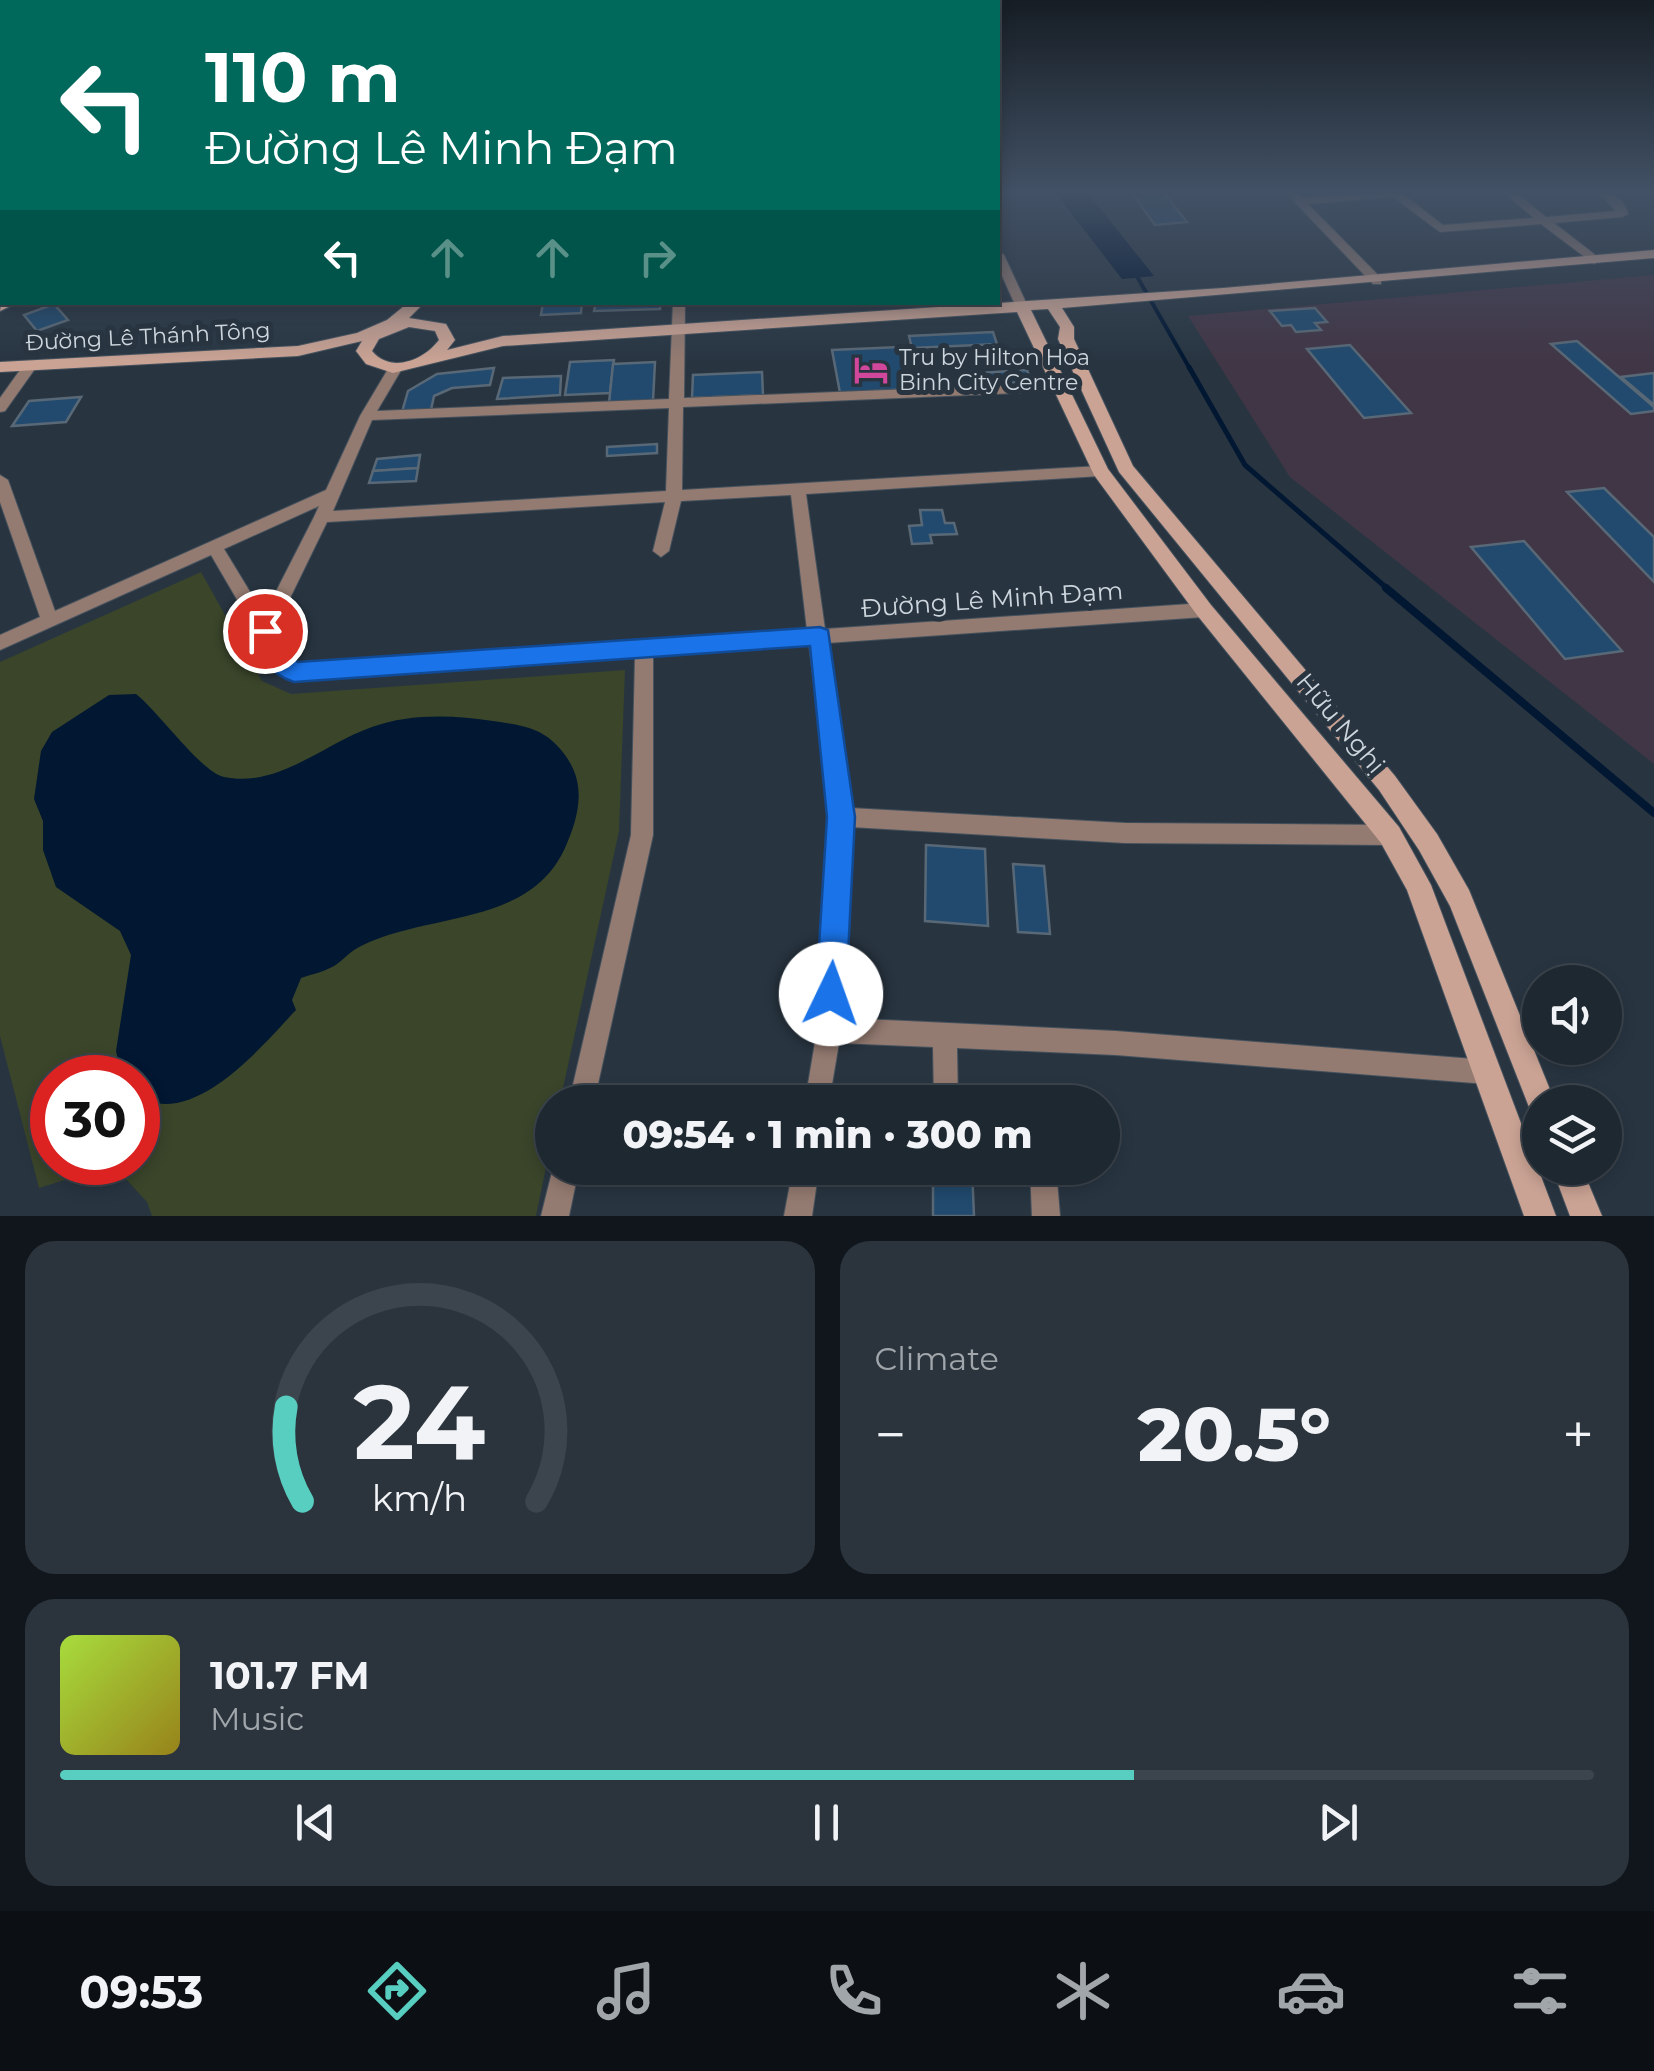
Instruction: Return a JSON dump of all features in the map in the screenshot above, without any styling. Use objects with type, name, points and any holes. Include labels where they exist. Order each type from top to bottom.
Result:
[{"type":"main road","points":[[383,329],[421,321],[468,338],[503,341],[678,330],[901,309],[1065,306],[1377,282],[1654,254]]},
{"type":"main road","points":[[373,363],[364,350],[373,336],[414,305]]},
{"type":"main road","points":[[424,361],[444,348],[447,340],[432,305]]},
{"type":"main road","name":"Hữu Nghị","points":[[1065,306],[1066,339],[1125,468],[1387,783],[1428,842],[1460,898],[1534,1085]]},
{"type":"main road","name":"Hữu Nghị","points":[[1023,308],[1100,471],[1204,610],[1390,834],[1418,886],[1540,1216]]},
{"type":"main road","name":"Đường Lê Thánh Tông","points":[[0,367],[298,350],[347,342],[383,329]]},
{"type":"main road","points":[[396,368],[503,341]]},
{"type":"main road","name":"Đường Lê Thánh Tông","points":[[298,350],[343,355],[396,368]]},
{"type":"main road","points":[[1150,538],[1176,532]]},
{"type":"main road","points":[[1573,1185],[1586,1216]]},
{"type":"street","points":[[1345,249],[1377,282]]},
{"type":"street","points":[[1580,249],[1594,260]]},
{"type":"street","points":[[1000,260],[1023,308]]},
{"type":"street","points":[[662,551],[674,496],[678,305]]},
{"type":"street","points":[[0,408],[30,366]]},
{"type":"street","points":[[265,631],[367,416],[396,368]]},
{"type":"street","points":[[367,416],[1063,388]]},
{"type":"street","points":[[322,517],[1100,471]]},
{"type":"street","points":[[0,480],[50,620]]},
{"type":"street","points":[[798,491],[841,817],[829,1030],[820,1085]]},
{"type":"street","points":[[0,642],[332,494]]},
{"type":"street","name":"Đường Lê Minh Đạm","points":[[215,548],[265,631],[271,656],[294,672],[1204,610]]},
{"type":"street","points":[[585,1085],[642,835],[644,648]]},
{"type":"street","points":[[841,817],[1125,833],[1390,834]]},
{"type":"street","points":[[829,1030],[1116,1043],[1487,1072]]},
{"type":"street","points":[[945,1036],[946,1085]]},
{"type":"street","points":[[556,1216],[562,1185]]},
{"type":"street","points":[[798,1216],[803,1185]]},
{"type":"street","points":[[1044,1185],[1046,1216]]},
{"type":"shaded area","points":[[1654,275],[1654,764],[1290,477],[1188,316]]},
{"type":"green space","points":[[201,572],[262,681],[291,694],[625,670],[619,831],[564,1085],[535,1085],[535,1185],[542,1185],[536,1216],[152,1216],[147,1202],[131,1185],[160,1185],[160,1055],[30,1055],[30,1153],[0,1036],[0,662]]},
{"type":"water","points":[[1099,249],[1132,249],[1154,276],[1122,279]]},
{"type":"water","points":[[136,694],[204,765],[224,777],[244,779],[282,770],[354,734],[401,719],[463,717],[525,727],[550,739],[572,766],[578,789],[574,824],[549,873],[528,892],[475,914],[388,935],[358,948],[329,969],[301,978],[292,1000],[296,1010],[246,1062],[204,1093],[182,1102],[160,1104],[160,1055],[117,1055],[116,1051],[131,955],[120,931],[56,887],[43,850],[43,821],[34,799],[41,751],[52,732],[109,695]]},
{"type":"building","points":[[55,305],[68,320],[37,331],[24,315]]},
{"type":"building","points":[[543,305],[582,305],[581,313],[541,315]]},
{"type":"building","points":[[595,305],[660,305],[660,309],[594,311]]},
{"type":"building","points":[[1315,308],[1327,322],[1315,323],[1321,330],[1296,332],[1291,325],[1282,326],[1270,311]]},
{"type":"building","points":[[993,332],[997,344],[912,348],[909,336]]},
{"type":"building","points":[[1577,341],[1654,411],[1631,414],[1551,344]]},
{"type":"building","points":[[1350,345],[1411,413],[1364,418],[1307,349]]},
{"type":"building","name":"Tru by Hilton Hoa Binh City Centre","points":[[900,347],[911,389],[840,393],[832,350]]},
{"type":"building","points":[[614,360],[610,393],[565,395],[570,362]]},
{"type":"building","points":[[655,362],[653,401],[609,403],[613,364]]},
{"type":"building","points":[[494,368],[490,385],[452,388],[434,396],[431,410],[402,412],[408,391],[437,374]]},
{"type":"building","points":[[1027,370],[1031,382],[985,384],[981,373]]},
{"type":"building","points":[[762,372],[763,395],[692,398],[693,375]]},
{"type":"building","points":[[1654,373],[1654,405],[1621,377]]},
{"type":"building","points":[[561,376],[560,395],[497,399],[503,378]]},
{"type":"building","points":[[81,397],[66,422],[12,426],[29,401]]},
{"type":"building","points":[[657,444],[657,453],[607,456],[607,447]]},
{"type":"building","points":[[420,455],[418,468],[373,471],[377,459]]},
{"type":"building","points":[[418,468],[416,481],[369,483],[373,471]]},
{"type":"building","points":[[1604,488],[1654,537],[1654,582],[1567,492]]},
{"type":"building","points":[[920,510],[942,510],[945,523],[954,523],[957,534],[930,535],[932,543],[912,544],[909,526],[922,525]]},
{"type":"building","points":[[1524,541],[1622,651],[1565,659],[1471,547]]},
{"type":"building","points":[[926,845],[985,849],[988,926],[925,921]]},
{"type":"building","points":[[1013,864],[1044,866],[1050,934],[1018,932]]},
{"type":"building","points":[[933,1185],[973,1185],[974,1216],[933,1216]]},
{"type":"waterway","points":[[1135,273],[1190,369]]},
{"type":"waterway","points":[[1189,367],[1245,465],[1389,590]]},
{"type":"waterway","points":[[1386,588],[1654,813]]},
{"type":"place","name":"Tru by Hilton Hoa Binh City Centre","points":[[871,370]]},
{"type":"route","points":[[265,631],[271,656],[294,672],[820,636],[841,817],[831,994]]}]
